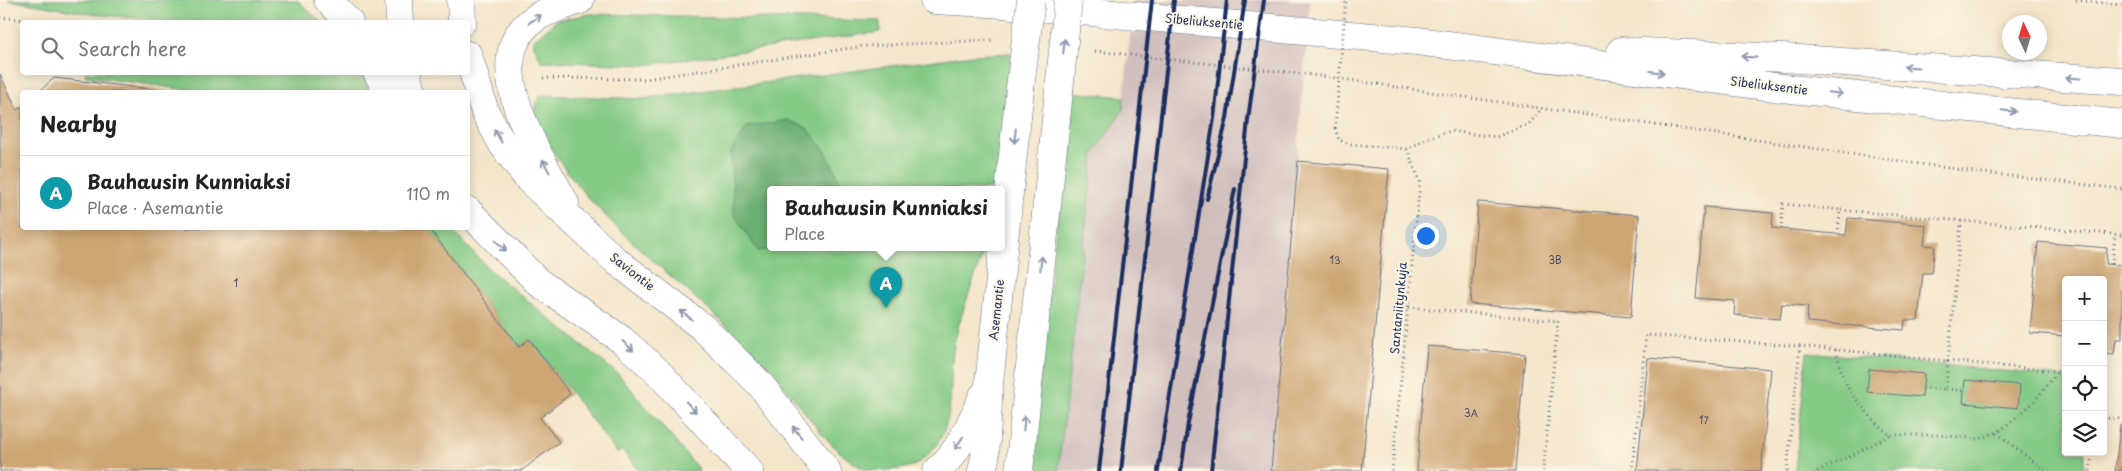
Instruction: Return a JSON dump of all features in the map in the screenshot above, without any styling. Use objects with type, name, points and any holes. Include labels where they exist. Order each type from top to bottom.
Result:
[{"type":"main road","points":[[328,0],[347,20]]},
{"type":"main road","points":[[399,0],[400,20]]},
{"type":"main road","points":[[461,0],[462,20]]},
{"type":"main road","points":[[576,224],[527,128],[512,90],[510,63],[513,48],[520,34],[528,25],[537,17],[580,0]]},
{"type":"main road","name":"Sibeliuksentie","points":[[934,0],[985,2],[1417,41],[1782,88],[2122,124]]},
{"type":"main road","name":"Asemantie","points":[[1005,231],[1031,0]]},
{"type":"main road","points":[[1019,471],[1068,0]]},
{"type":"main road","name":"Sibeliuksentie","points":[[1417,41],[1784,58],[2122,81]]},
{"type":"main road","name":"Saviontie","points":[[470,61],[485,112],[503,146],[529,180],[615,260],[702,328],[760,384],[827,471]]},
{"type":"main road","points":[[379,75],[387,90]]},
{"type":"main road","points":[[407,75],[411,90]]},
{"type":"main road","points":[[470,213],[538,282],[622,340],[657,371],[749,471]]},
{"type":"main road","name":"Asemantie","points":[[982,471],[985,458],[989,384],[1003,251]]},
{"type":"main road","points":[[937,471],[947,463],[968,430],[989,384]]},
{"type":"path","points":[[1346,0],[1335,128],[1340,140],[1351,144],[1407,149],[1427,138],[1451,131],[1496,137],[1529,124],[1542,107]]},
{"type":"path","points":[[2076,0],[2122,5]]},
{"type":"path","points":[[0,17],[25,20]]},
{"type":"path","points":[[540,78],[645,79],[864,46],[1004,41]]},
{"type":"path","points":[[1092,50],[1329,77],[1965,171],[2122,189]]},
{"type":"path","name":"Santaniitynkuja","points":[[1392,471],[1420,182],[1407,149]]},
{"type":"path","points":[[1781,229],[1782,204],[2122,236]]},
{"type":"path","points":[[1838,234],[1840,210]]},
{"type":"path","points":[[1946,390],[1961,221]]},
{"type":"path","points":[[2112,264],[2115,235]]},
{"type":"path","points":[[1409,307],[1558,321],[1543,471]]},
{"type":"path","points":[[1632,471],[1646,335],[1800,346],[2062,372]]},
{"type":"path","points":[[1786,471],[1800,346]]},
{"type":"path","points":[[1836,350],[1842,374],[1850,392],[1877,424],[1890,435]]},
{"type":"path","points":[[1817,471],[1851,456],[1890,435],[1938,435],[1980,439],[1996,432],[2033,403],[2058,371]]},
{"type":"path","points":[[1923,388],[1964,391]]},
{"type":"path","points":[[2107,418],[2122,419]]},
{"type":"path","points":[[1996,432],[2045,471]]},
{"type":"path","points":[[2090,471],[2092,456]]},
{"type":"shaded area","points":[[1133,0],[1310,0],[1271,471],[1058,471],[1094,153],[1123,110]]},
{"type":"green space","points":[[8,0],[297,0],[319,20],[158,20],[92,14]]},
{"type":"green space","points":[[590,14],[880,21],[880,32],[645,65],[541,61],[532,41],[557,20]]},
{"type":"green space","points":[[1011,53],[997,186],[767,186],[767,251],[983,251],[956,336],[948,419],[934,448],[920,462],[901,469],[864,469],[849,460],[836,448],[823,435],[778,378],[745,344],[724,323],[635,245],[593,203],[568,173],[531,118],[540,95],[641,99],[973,55]]},
{"type":"green space","points":[[362,75],[370,90],[189,90],[85,76]]},
{"type":"green space","points":[[1071,92],[1124,97],[1123,110],[1094,153],[1058,471],[1030,471]]},
{"type":"green space","points":[[788,120],[807,128],[826,152],[841,183],[840,186],[767,186],[767,250],[758,251],[734,214],[731,152],[747,127]]},
{"type":"green space","points":[[431,230],[452,230],[492,272],[619,375],[700,471],[639,471],[622,450],[617,453],[530,339],[519,347]]},
{"type":"green space","points":[[1807,352],[2062,377],[2062,456],[2085,456],[2083,471],[1795,471]]},
{"type":"building","points":[[0,74],[17,110],[20,108],[20,230],[431,230],[519,347],[529,339],[570,394],[540,418],[559,442],[521,471],[0,471]]},
{"type":"building","points":[[54,78],[159,90],[41,90]]},
{"type":"building","points":[[1298,161],[1389,169],[1362,471],[1271,471]]},
{"type":"building","points":[[1478,202],[1639,215],[1631,317],[1470,304]]},
{"type":"building","points":[[1704,207],[1773,213],[1772,228],[1846,235],[1848,218],[1926,225],[1924,245],[1935,246],[1932,273],[1923,273],[1918,320],[1905,320],[1904,330],[1807,322],[1808,306],[1782,304],[1780,319],[1734,315],[1735,301],[1696,298]]},
{"type":"building","points":[[2038,242],[2107,248],[2106,264],[2122,265],[2122,339],[2116,339],[2114,354],[2107,353],[2107,276],[2062,276],[2062,336],[2030,333]]},
{"type":"building","points":[[1427,346],[1525,354],[1515,471],[1417,471]]},
{"type":"building","points":[[1648,358],[1771,369],[1761,471],[1637,471]]},
{"type":"building","points":[[1869,369],[1924,374],[1922,397],[1867,392]]},
{"type":"building","points":[[1965,380],[2020,385],[2018,408],[1963,403]]},
{"type":"building","points":[[2120,425],[2122,426],[2122,471],[2115,471]]},
{"type":"railway","points":[[1099,471],[1152,0]]},
{"type":"railway","points":[[1121,471],[1174,0]]},
{"type":"railway","points":[[1158,471],[1214,118],[1227,0]]},
{"type":"railway","points":[[1207,199],[1227,118],[1245,0]]},
{"type":"railway","points":[[1211,471],[1248,120],[1264,0]]},
{"type":"railway","points":[[1181,471],[1188,423],[1235,189]]},
{"type":"place","name":"Bauhausin Kunniaksi","points":[[886,308]]}]
